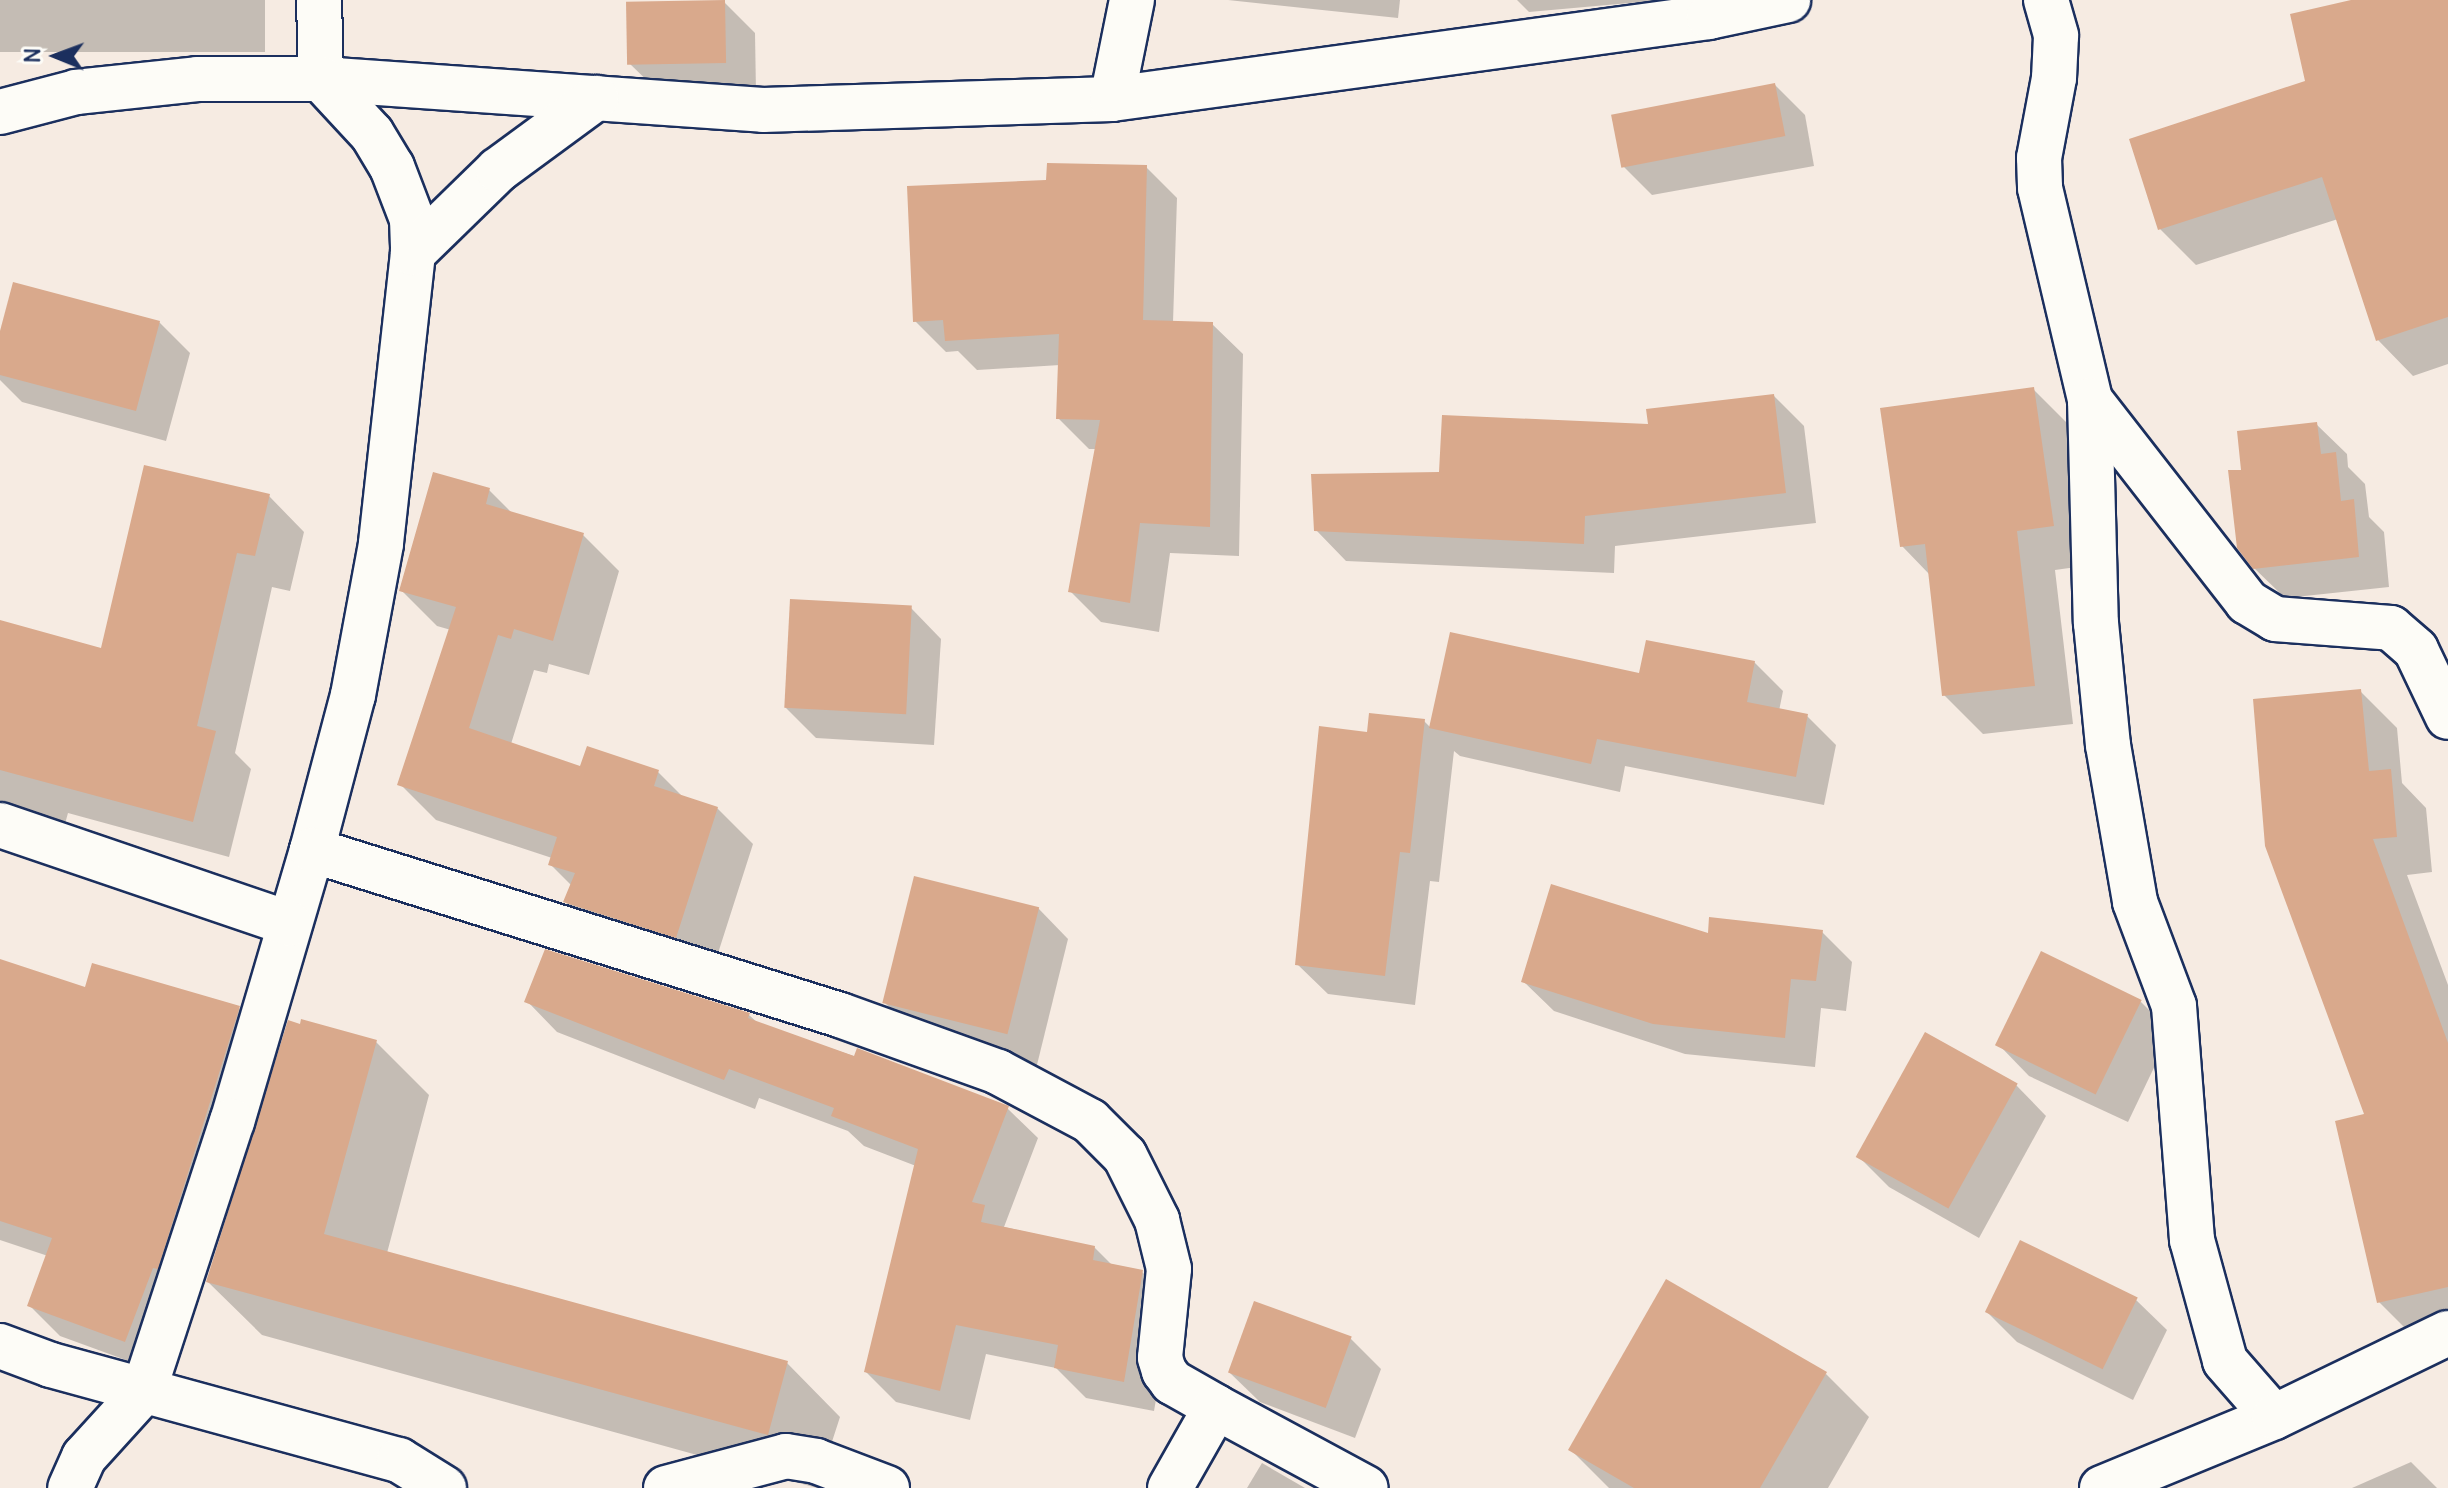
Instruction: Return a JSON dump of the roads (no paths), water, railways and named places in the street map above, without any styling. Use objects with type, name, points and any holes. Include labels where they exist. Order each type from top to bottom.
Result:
[{"type":"street","points":[[70,1488],[84,1457],[144,1391],[312,850],[353,695],[381,544],[413,253],[412,219],[392,167],[372,134],[321,79],[319,0]]},
{"type":"street","points":[[1112,99],[1132,0]]},
{"type":"street","points":[[0,112],[76,92],[197,79],[321,79],[763,110],[1112,99],[1788,0]]},
{"type":"street","points":[[2046,0],[2056,36],[2054,78],[2039,158],[2040,188],[2090,400],[2096,623],[2108,745],[2135,902],[2174,1006],[2192,1240],[2225,1361],[2274,1417]]},
{"type":"street","points":[[413,253],[498,170],[596,98]]},
{"type":"street","points":[[2090,400],[2247,602],[2275,619],[2391,628],[2416,650],[2448,717]]},
{"type":"street","points":[[0,825],[290,924]]},
{"type":"street","points":[[312,850],[840,1015],[998,1072],[1090,1121],[1125,1156],[1157,1220],[1169,1269],[1160,1358],[1172,1382],[1366,1488]]},
{"type":"street","points":[[2102,1488],[2274,1417],[2448,1333]]},
{"type":"street","points":[[0,1346],[144,1391],[399,1460],[444,1488]]},
{"type":"street","points":[[1170,1488],[1216,1407]]},
{"type":"street","points":[[666,1488],[786,1456],[816,1461],[887,1488]]}]
